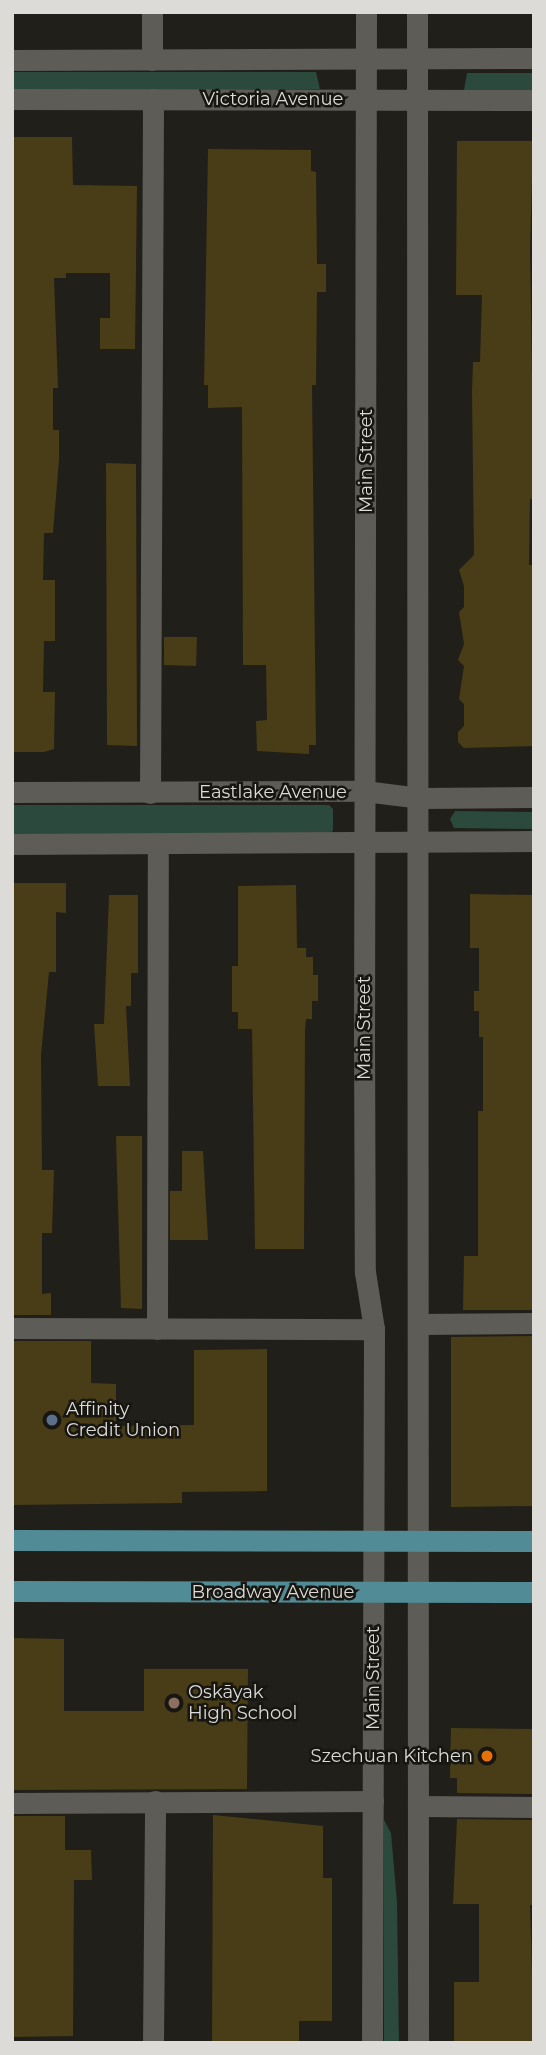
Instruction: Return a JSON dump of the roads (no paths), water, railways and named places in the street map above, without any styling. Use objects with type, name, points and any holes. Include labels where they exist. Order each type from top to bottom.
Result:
[{"type":"main road","points":[[12,1540],[534,1541]]},
{"type":"main road","name":"Broadway Avenue","points":[[12,1591],[534,1592]]},
{"type":"street","points":[[152,12],[152,60]]},
{"type":"street","name":"Main Street","points":[[366,12],[365,1272],[374,1329],[372,2043]]},
{"type":"street","points":[[417,12],[420,798],[417,840],[418,2043]]},
{"type":"street","points":[[12,60],[534,58]]},
{"type":"street","name":"Victoria Avenue","points":[[12,99],[534,100]]},
{"type":"street","points":[[150,793],[153,99]]},
{"type":"street","name":"Eastlake Avenue","points":[[12,792],[364,792],[420,798],[534,797]]},
{"type":"street","points":[[12,844],[534,841]]},
{"type":"street","points":[[157,1329],[158,844]]},
{"type":"street","points":[[419,1324],[534,1323]]},
{"type":"street","points":[[12,1328],[374,1329]]},
{"type":"street","points":[[153,2043],[155,1801]]},
{"type":"street","points":[[12,1803],[373,1801]]},
{"type":"street","points":[[419,1806],[534,1807]]},
{"type":"place","name":"Affinity Credit Union","points":[[52,1420]]},
{"type":"place","name":"Oskāyak High School","points":[[174,1703]]},
{"type":"place","name":"Szechuan Kitchen","points":[[487,1756]]}]
